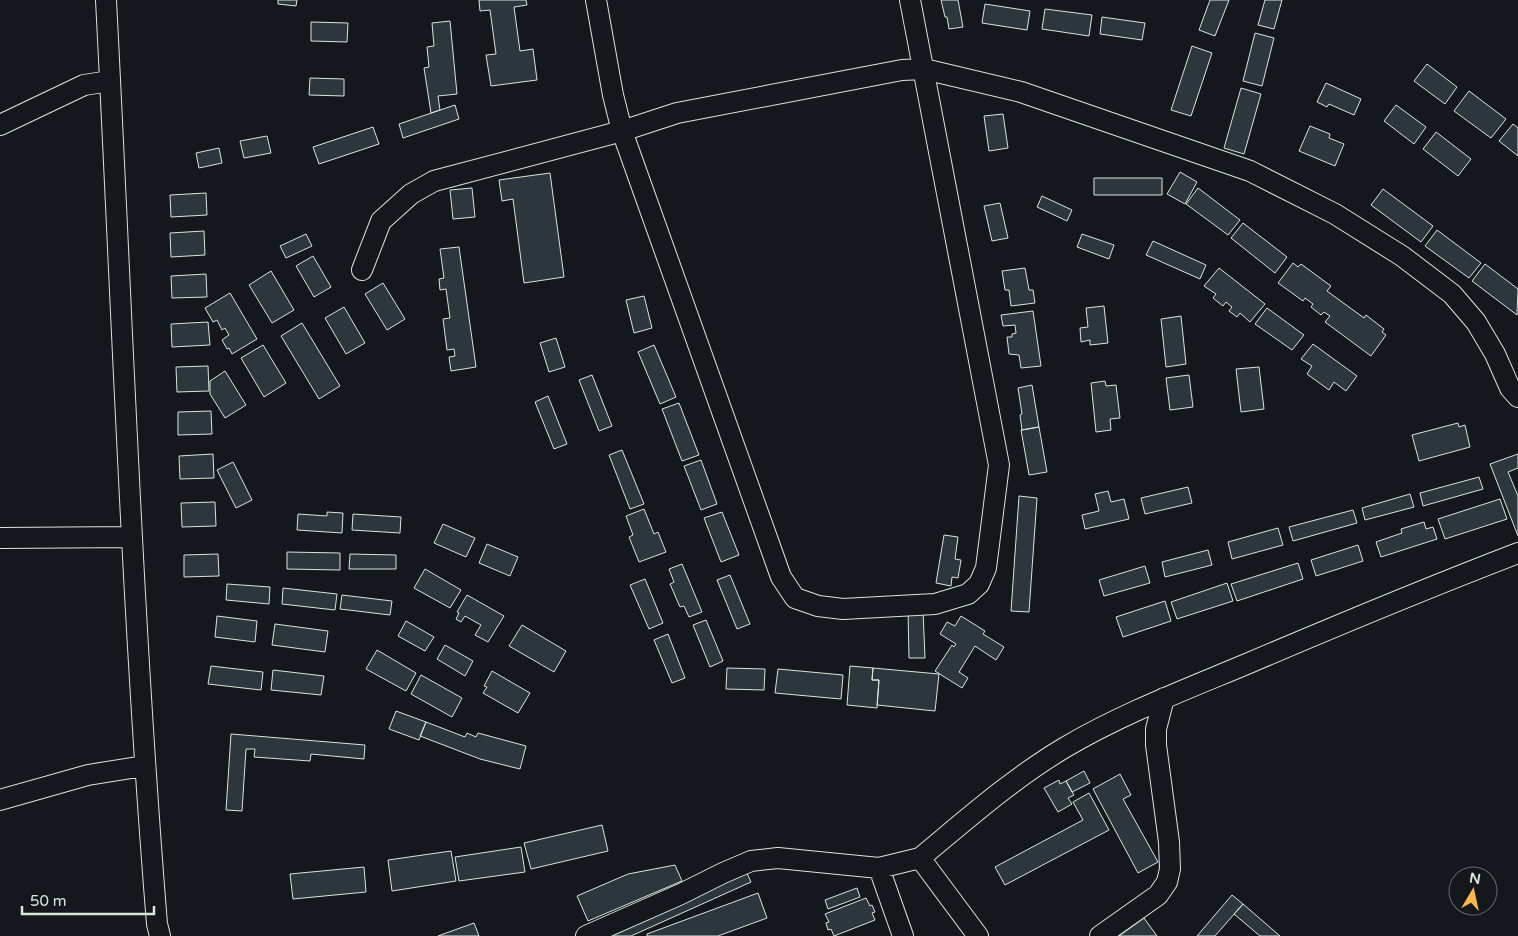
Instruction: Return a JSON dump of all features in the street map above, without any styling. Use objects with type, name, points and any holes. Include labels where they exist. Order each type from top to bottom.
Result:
[{"type":"street","points":[[106,0],[131,537],[144,766],[157,924],[160,936]]},
{"type":"street","points":[[596,0],[613,95],[622,131],[781,577],[795,598],[818,606],[843,608],[935,604],[968,594],[979,584],[986,568],[999,465],[910,0]]},
{"type":"street","points":[[362,270],[381,221],[411,194],[434,181],[622,131],[677,113],[902,70],[924,69],[1021,92],[1250,171],[1335,214],[1402,256],[1452,294],[1476,322],[1495,354],[1510,388],[1518,397]]},
{"type":"street","points":[[0,125],[84,85],[110,81]]},
{"type":"street","points":[[0,538],[131,537]]},
{"type":"street","points":[[586,936],[751,861],[778,858],[879,868],[920,858],[1007,788],[1064,748],[1164,698],[1411,594],[1518,553]]},
{"type":"street","points":[[1100,936],[1158,895],[1167,882],[1170,869],[1169,842],[1156,745],[1156,729],[1164,698]]},
{"type":"street","points":[[0,800],[88,776],[144,766]]},
{"type":"street","points":[[920,858],[978,936]]},
{"type":"street","points":[[879,868],[903,936]]},
{"type":"building","points":[[278,0],[297,0],[296,6],[278,4]]},
{"type":"building","points":[[479,0],[526,0],[527,5],[514,7],[520,51],[533,49],[537,80],[491,86],[486,55],[496,54],[490,10],[480,11]]},
{"type":"building","points":[[941,0],[958,0],[963,27],[949,29]]},
{"type":"building","points":[[1210,0],[1229,0],[1215,36],[1199,30]]},
{"type":"building","points":[[1265,0],[1282,0],[1274,29],[1258,25]]},
{"type":"building","points":[[985,4],[1030,11],[1027,30],[982,23]]},
{"type":"building","points":[[1045,9],[1092,15],[1089,36],[1042,29]]},
{"type":"building","points":[[1102,17],[1145,23],[1142,40],[1100,34]]},
{"type":"building","points":[[450,21],[457,94],[438,96],[440,110],[431,113],[424,68],[429,67],[427,47],[434,46],[432,23]]},
{"type":"building","points":[[311,22],[348,23],[347,42],[311,41]]},
{"type":"building","points":[[1255,33],[1274,38],[1262,86],[1243,81]]},
{"type":"building","points":[[1192,46],[1212,53],[1191,116],[1171,110]]},
{"type":"building","points":[[1427,64],[1457,87],[1445,104],[1414,81]]},
{"type":"building","points":[[310,78],[344,79],[344,96],[309,95]]},
{"type":"building","points":[[1326,83],[1361,99],[1354,115],[1329,104],[1327,107],[1317,102]]},
{"type":"building","points":[[1241,88],[1261,94],[1244,154],[1224,148]]},
{"type":"building","points":[[1469,91],[1506,119],[1491,138],[1454,111]]},
{"type":"building","points":[[455,105],[459,119],[403,138],[399,124]]},
{"type":"building","points":[[1396,105],[1426,127],[1414,144],[1384,121]]},
{"type":"building","points":[[1003,114],[1008,148],[989,151],[984,116]]},
{"type":"building","points":[[1513,124],[1518,128],[1518,156],[1499,141]]},
{"type":"building","points":[[1310,126],[1330,134],[1329,138],[1344,144],[1335,166],[1299,151]]},
{"type":"building","points":[[373,127],[379,144],[319,164],[313,147]]},
{"type":"building","points":[[1436,132],[1471,159],[1458,176],[1423,149]]},
{"type":"building","points":[[267,136],[271,153],[244,158],[240,141]]},
{"type":"building","points":[[219,148],[222,163],[199,168],[196,153]]},
{"type":"building","points":[[1180,172],[1197,182],[1185,204],[1167,194]]},
{"type":"building","points":[[550,173],[564,277],[524,283],[513,199],[502,201],[499,180]]},
{"type":"building","points":[[1094,178],[1162,178],[1162,195],[1094,195]]},
{"type":"building","points":[[472,188],[475,217],[453,219],[450,190]]},
{"type":"building","points":[[1198,188],[1240,220],[1228,235],[1186,204]]},
{"type":"building","points":[[1383,189],[1433,226],[1421,242],[1371,205]]},
{"type":"building","points":[[206,193],[207,215],[171,217],[170,195]]},
{"type":"building","points":[[1042,196],[1072,210],[1067,221],[1037,207]]},
{"type":"building","points":[[1000,203],[1008,238],[992,241],[984,206]]},
{"type":"building","points":[[1243,223],[1287,257],[1275,273],[1231,238]]},
{"type":"building","points":[[1437,230],[1481,263],[1469,278],[1425,246]]},
{"type":"building","points":[[204,231],[205,255],[171,257],[170,233]]},
{"type":"building","points":[[306,234],[312,246],[286,258],[280,246]]},
{"type":"building","points":[[1082,234],[1114,245],[1109,259],[1077,247]]},
{"type":"building","points":[[1153,241],[1206,265],[1200,279],[1146,255]]},
{"type":"building","points":[[459,247],[476,367],[451,371],[449,357],[455,356],[454,349],[447,350],[443,319],[450,318],[446,289],[440,290],[439,279],[444,278],[440,249]]},
{"type":"building","points":[[313,256],[331,287],[314,297],[296,266]]},
{"type":"building","points":[[1293,263],[1298,267],[1301,264],[1331,286],[1327,291],[1364,318],[1366,315],[1384,329],[1382,332],[1386,335],[1371,356],[1325,322],[1330,316],[1324,312],[1321,315],[1311,307],[1313,304],[1305,298],[1303,301],[1278,283]]},
{"type":"building","points":[[1485,264],[1518,289],[1517,315],[1472,281]]},
{"type":"building","points":[[1025,268],[1029,290],[1033,290],[1035,303],[1011,306],[1009,290],[1005,290],[1002,271]]},
{"type":"building","points":[[1219,268],[1265,304],[1250,322],[1240,313],[1237,317],[1229,311],[1232,307],[1226,302],[1223,306],[1213,298],[1216,294],[1204,286]]},
{"type":"building","points":[[271,271],[294,310],[272,323],[249,285]]},
{"type":"building","points":[[206,274],[207,297],[172,298],[171,276]]},
{"type":"building","points":[[383,283],[405,319],[387,330],[365,294]]},
{"type":"building","points":[[230,293],[257,339],[232,354],[222,340],[229,335],[225,328],[222,330],[217,320],[213,322],[205,308]]},
{"type":"building","points":[[644,296],[652,328],[634,333],[626,300]]},
{"type":"building","points":[[1104,306],[1108,343],[1090,345],[1090,340],[1081,342],[1080,328],[1088,327],[1086,308]]},
{"type":"building","points":[[344,307],[365,343],[346,354],[325,318]]},
{"type":"building","points":[[1267,308],[1304,335],[1292,350],[1255,324]]},
{"type":"building","points":[[1033,311],[1041,366],[1021,368],[1019,355],[1009,354],[1007,337],[1012,337],[1012,334],[1016,333],[1015,325],[1003,326],[1001,315]]},
{"type":"building","points":[[1181,316],[1186,364],[1166,367],[1161,319]]},
{"type":"building","points":[[208,322],[210,345],[172,347],[171,324]]},
{"type":"building","points":[[302,323],[340,386],[319,399],[281,336]]},
{"type":"building","points":[[556,338],[565,367],[549,372],[540,343]]},
{"type":"building","points":[[1313,344],[1357,376],[1346,391],[1334,382],[1329,390],[1307,374],[1312,366],[1301,359]]},
{"type":"building","points":[[263,345],[286,383],[264,397],[241,358]]},
{"type":"building","points":[[654,345],[676,397],[660,404],[638,352]]},
{"type":"building","points":[[208,366],[209,391],[177,392],[176,367]]},
{"type":"building","points":[[1259,367],[1264,409],[1241,412],[1236,369]]},
{"type":"building","points":[[225,371],[246,405],[225,418],[210,394],[210,381]]},
{"type":"building","points":[[592,375],[612,426],[599,431],[579,380]]},
{"type":"building","points":[[1189,375],[1193,407],[1170,410],[1166,378]]},
{"type":"building","points":[[1105,381],[1106,386],[1116,385],[1120,418],[1110,419],[1111,430],[1096,432],[1091,383]]},
{"type":"building","points":[[1032,385],[1039,427],[1022,430],[1020,415],[1022,414],[1018,388]]},
{"type":"building","points":[[548,396],[567,444],[554,449],[535,402]]},
{"type":"building","points":[[679,403],[699,455],[682,461],[662,409]]},
{"type":"building","points":[[211,411],[212,434],[178,435],[178,412]]},
{"type":"building","points":[[1458,423],[1459,427],[1465,425],[1470,447],[1419,461],[1412,435]]},
{"type":"building","points":[[1039,427],[1047,472],[1029,475],[1021,430]]},
{"type":"building","points":[[622,450],[644,504],[630,509],[609,455]]},
{"type":"building","points":[[213,454],[214,478],[180,479],[179,456]]},
{"type":"building","points":[[1518,454],[1518,468],[1508,472],[1518,496],[1518,536],[1490,464]]},
{"type":"building","points":[[701,460],[717,504],[701,510],[684,466]]},
{"type":"building","points":[[233,462],[252,500],[236,508],[217,470]]},
{"type":"building","points":[[1479,477],[1483,489],[1423,506],[1420,493]]},
{"type":"building","points":[[1188,487],[1192,503],[1145,514],[1141,498]]},
{"type":"building","points":[[1108,491],[1111,502],[1124,499],[1129,519],[1085,529],[1082,515],[1099,511],[1095,494]]},
{"type":"building","points":[[1410,494],[1414,507],[1365,520],[1362,508]]},
{"type":"building","points":[[1019,496],[1037,498],[1029,612],[1011,611]]},
{"type":"building","points":[[1500,499],[1507,519],[1445,539],[1438,519]]},
{"type":"building","points":[[215,502],[216,526],[182,527],[181,503]]},
{"type":"building","points":[[644,509],[654,534],[658,532],[666,552],[639,562],[629,537],[633,535],[626,516]]},
{"type":"building","points":[[1353,510],[1357,523],[1293,541],[1289,527]]},
{"type":"building","points":[[327,512],[343,513],[342,533],[297,530],[298,514],[327,516]]},
{"type":"building","points":[[722,512],[739,555],[721,562],[704,518]]},
{"type":"building","points":[[353,514],[401,517],[400,533],[352,530]]},
{"type":"building","points":[[1424,522],[1426,529],[1433,527],[1437,539],[1381,557],[1376,542],[1402,533],[1401,529]]},
{"type":"building","points":[[443,524],[475,538],[466,557],[434,543]]},
{"type":"building","points":[[1278,528],[1283,545],[1232,559],[1228,542]]},
{"type":"building","points":[[944,535],[958,537],[955,559],[961,560],[958,578],[952,577],[951,586],[936,583]]},
{"type":"building","points":[[487,544],[518,557],[510,576],[479,563]]},
{"type":"building","points":[[1358,545],[1363,561],[1316,576],[1311,560]]},
{"type":"building","points":[[1208,550],[1212,565],[1165,577],[1162,562]]},
{"type":"building","points":[[287,552],[340,553],[340,570],[287,569]]},
{"type":"building","points":[[218,554],[219,576],[184,577],[184,555]]},
{"type":"building","points":[[350,554],[396,555],[396,569],[349,569]]},
{"type":"building","points":[[1298,563],[1303,579],[1237,601],[1231,584]]},
{"type":"building","points":[[682,564],[702,612],[689,617],[684,606],[680,607],[670,584],[674,582],[669,569]]},
{"type":"building","points":[[1145,566],[1150,583],[1104,596],[1099,580]]},
{"type":"building","points":[[425,569],[461,590],[450,608],[414,588]]},
{"type":"building","points":[[730,575],[750,624],[737,629],[717,580]]},
{"type":"building","points":[[645,579],[663,623],[649,629],[630,585]]},
{"type":"building","points":[[1227,583],[1233,601],[1177,619],[1171,602]]},
{"type":"building","points":[[227,584],[270,587],[269,604],[226,600]]},
{"type":"building","points":[[283,588],[337,594],[335,610],[282,604]]},
{"type":"building","points":[[342,595],[392,601],[390,615],[340,609]]},
{"type":"building","points":[[467,595],[504,616],[488,642],[475,635],[481,625],[465,616],[461,622],[456,619],[459,613],[457,612]]},
{"type":"building","points":[[1165,601],[1171,621],[1123,637],[1116,617]]},
{"type":"building","points":[[908,610],[923,610],[925,658],[909,658]]},
{"type":"building","points":[[217,616],[257,621],[255,642],[215,637]]},
{"type":"building","points":[[961,616],[985,631],[983,634],[1004,647],[996,660],[975,646],[959,672],[968,678],[962,688],[935,671],[952,645],[954,647],[956,644],[940,634],[947,622],[955,626]]},
{"type":"building","points":[[706,620],[723,661],[710,667],[693,625]]},
{"type":"building","points":[[406,621],[434,637],[425,651],[398,636]]},
{"type":"building","points":[[275,624],[328,631],[325,652],[272,645]]},
{"type":"building","points":[[522,625],[566,651],[554,672],[509,646]]},
{"type":"building","points":[[668,634],[685,678],[672,683],[654,640]]},
{"type":"building","points":[[445,645],[473,661],[465,676],[437,659]]},
{"type":"building","points":[[377,650],[416,673],[406,691],[366,669]]},
{"type":"building","points":[[211,666],[263,672],[261,690],[208,684]]},
{"type":"building","points":[[850,666],[873,668],[872,680],[879,680],[877,708],[847,705]]},
{"type":"building","points":[[727,668],[765,669],[764,690],[726,689]]},
{"type":"building","points":[[873,668],[939,674],[935,711],[877,705],[879,680],[872,680]]},
{"type":"building","points":[[778,669],[843,675],[841,699],[775,693]]},
{"type":"building","points":[[273,670],[324,676],[321,695],[271,690]]},
{"type":"building","points":[[492,671],[530,693],[518,713],[483,693],[487,687],[484,686]]},
{"type":"building","points":[[421,675],[462,698],[452,717],[411,694]]},
{"type":"building","points":[[396,711],[426,722],[419,740],[389,729]]},
{"type":"building","points":[[426,722],[465,737],[467,733],[476,737],[478,733],[526,746],[520,769],[480,759],[420,736]]},
{"type":"building","points":[[231,734],[365,745],[364,759],[311,754],[310,761],[254,757],[255,749],[246,749],[242,811],[226,810]]},
{"type":"building","points":[[1084,771],[1090,783],[1072,792],[1066,781]]},
{"type":"building","points":[[1120,774],[1131,795],[1123,799],[1158,862],[1138,873],[1093,789]]},
{"type":"building","points":[[1059,780],[1060,784],[1066,781],[1074,795],[1068,798],[1072,804],[1058,812],[1044,788]]},
{"type":"building","points":[[1089,793],[1109,830],[1005,885],[995,867],[1083,820],[1073,802]]},
{"type":"building","points":[[602,825],[608,851],[531,869],[524,843]]},
{"type":"building","points":[[521,847],[525,872],[459,881],[455,857]]},
{"type":"building","points":[[451,851],[456,881],[392,891],[388,860]]},
{"type":"building","points":[[675,865],[682,881],[588,921],[577,896],[628,874]]},
{"type":"building","points":[[364,867],[366,892],[293,899],[290,874]]},
{"type":"building","points":[[746,871],[751,882],[631,936],[599,936]]},
{"type":"building","points":[[857,888],[860,897],[828,909],[825,900]]},
{"type":"building","points":[[758,893],[767,918],[718,936],[647,936],[647,934]]},
{"type":"building","points":[[1232,895],[1243,904],[1215,936],[1197,936]]},
{"type":"building","points":[[866,898],[875,912],[872,913],[875,920],[834,936],[831,929],[828,930],[826,923],[829,922],[825,914]]},
{"type":"building","points":[[1243,904],[1280,936],[1260,936],[1234,914]]},
{"type":"building","points":[[1144,918],[1157,936],[1119,936]]},
{"type":"building","points":[[474,923],[479,936],[438,936]]}]
